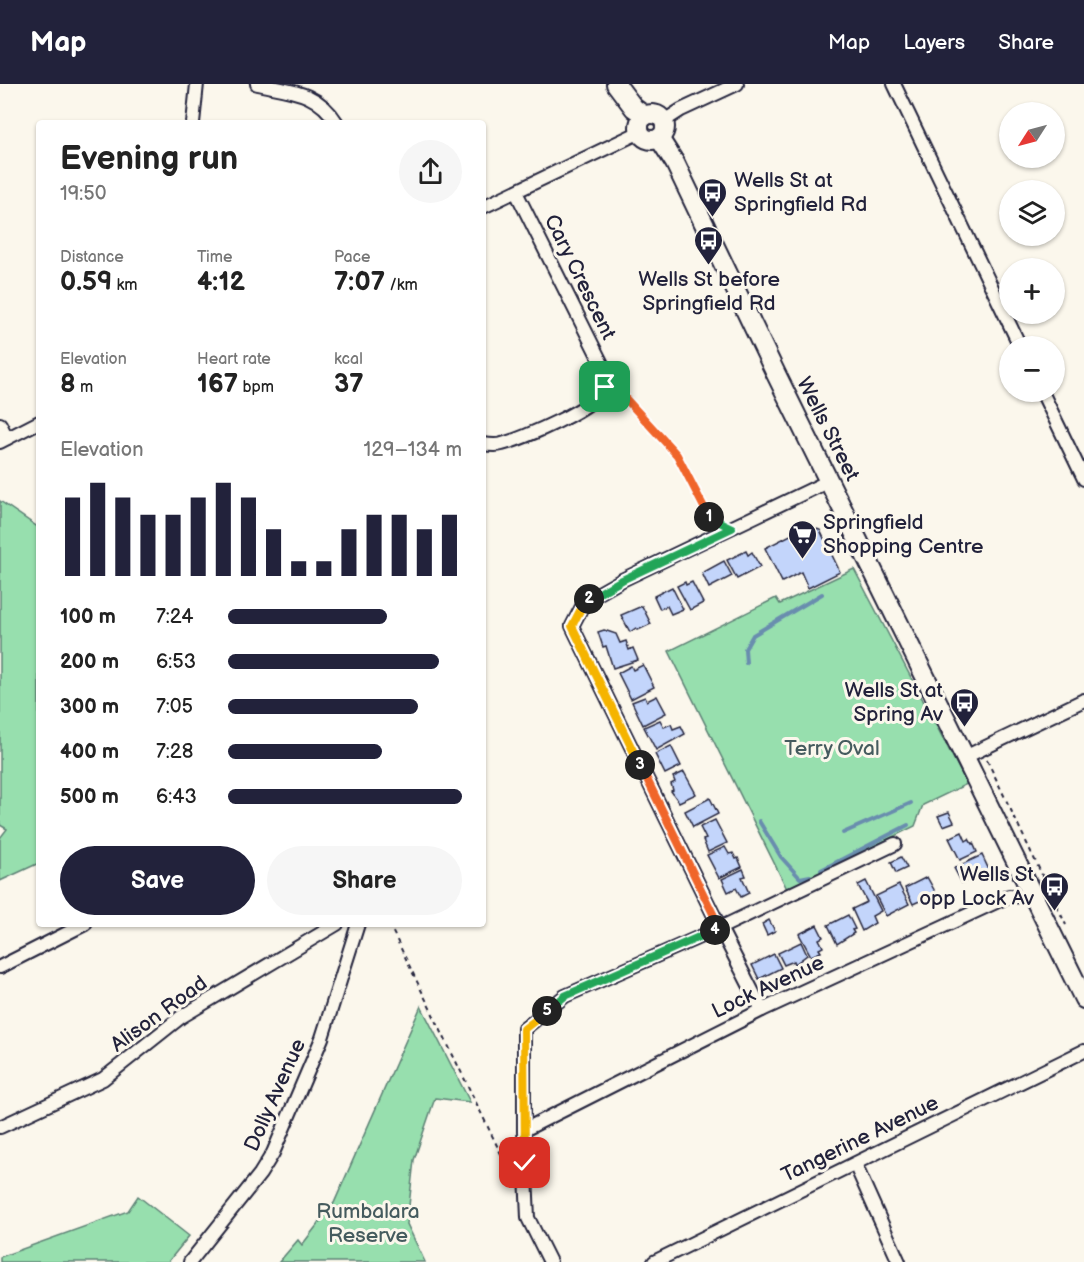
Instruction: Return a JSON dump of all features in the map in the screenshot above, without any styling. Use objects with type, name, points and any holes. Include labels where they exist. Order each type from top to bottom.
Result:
[{"type":"street","points":[[193,120],[197,84]]},
{"type":"street","points":[[257,84],[307,94],[325,107],[335,120]]},
{"type":"street","points":[[616,84],[634,108],[650,140],[681,110],[737,84]]},
{"type":"street","points":[[894,84],[1015,336]]},
{"type":"street","points":[[486,206],[516,192],[642,124]]},
{"type":"street","name":"Wells Street","points":[[661,130],[709,236],[1084,999]]},
{"type":"street","name":"Cary Crescent","points":[[516,192],[602,364],[605,376]]},
{"type":"street","points":[[486,444],[499,445],[519,439],[570,416],[599,396],[605,387],[605,376]]},
{"type":"street","points":[[1047,402],[1084,479]]},
{"type":"street","points":[[0,424],[3,440],[36,424]]},
{"type":"street","points":[[762,1010],[572,626],[585,601],[622,580],[829,480]]},
{"type":"street","points":[[965,757],[1084,700]]},
{"type":"street","points":[[550,1262],[528,1218],[524,1130],[524,1029],[565,996],[720,928],[895,844]]},
{"type":"street","name":"Lock Avenue","points":[[524,1130],[762,1010],[1009,896],[1034,897]]},
{"type":"street","points":[[0,967],[79,927]]},
{"type":"street","name":"Alison Road","points":[[0,1127],[103,1079],[181,1017],[331,927]]},
{"type":"street","name":"Dolly Avenue","points":[[190,1262],[260,1174],[273,1153],[322,1038],[357,927]]},
{"type":"street","name":"Tangerine Avenue","points":[[654,1262],[1084,1051]]},
{"type":"street","points":[[855,1164],[899,1262]]},
{"type":"path","points":[[605,376],[677,455],[708,516],[732,528]]},
{"type":"path","points":[[986,758],[1068,929]]},
{"type":"path","points":[[390,927],[503,1158],[525,1163]]},
{"type":"green space","points":[[0,501],[36,526],[36,864],[0,881],[0,838],[7,829],[0,825]]},
{"type":"green space","name":"Terry Oval","points":[[854,569],[967,784],[923,805],[915,826],[787,889],[669,651],[776,598],[780,604]]},
{"type":"green space","name":"Rumbalara Reserve","points":[[421,1006],[470,1102],[435,1098],[414,1160],[407,1224],[425,1262],[279,1262],[298,1240],[302,1245],[334,1203]]},
{"type":"green space","points":[[138,1196],[189,1236],[168,1262],[0,1262],[0,1257],[128,1211]]},
{"type":"building","name":"Springfield Shopping Centre","points":[[808,526],[820,530],[840,572],[808,588],[801,572],[782,582],[765,548]]},
{"type":"building","points":[[746,551],[748,555],[752,552],[760,567],[737,579],[727,560]]},
{"type":"building","points":[[724,561],[732,576],[709,588],[702,573]]},
{"type":"building","points":[[685,582],[686,585],[692,582],[703,603],[690,610],[677,586]]},
{"type":"building","points":[[672,587],[683,609],[671,614],[667,606],[660,609],[654,596]]},
{"type":"building","points":[[642,606],[651,624],[630,632],[621,615]]},
{"type":"building","points":[[604,630],[616,634],[620,643],[626,641],[629,650],[633,648],[638,660],[613,668],[606,646],[603,647],[598,632]]},
{"type":"building","points":[[643,665],[654,687],[631,699],[618,673],[631,666],[633,670]]},
{"type":"building","points":[[657,696],[666,713],[643,725],[632,702],[645,697],[647,701]]},
{"type":"building","points":[[660,720],[664,727],[671,724],[673,729],[681,726],[685,734],[656,750],[644,727]]},
{"type":"building","points":[[671,746],[681,766],[665,774],[655,754]]},
{"type":"building","points":[[684,772],[696,794],[679,802],[671,791],[673,790],[671,784],[675,782],[673,777]]},
{"type":"building","points":[[710,798],[718,814],[693,827],[685,811]]},
{"type":"building","points":[[949,812],[954,822],[943,826],[938,816]]},
{"type":"building","points":[[715,820],[727,843],[708,852],[703,840],[706,839],[700,827]]},
{"type":"building","points":[[962,832],[966,841],[969,839],[973,843],[977,852],[960,860],[949,838]]},
{"type":"building","points":[[725,847],[729,854],[733,853],[736,859],[738,858],[742,867],[719,878],[707,855]]},
{"type":"building","points":[[982,855],[989,870],[962,883],[954,868]]},
{"type":"building","points":[[901,857],[907,868],[896,873],[891,862]]},
{"type":"building","points":[[743,869],[746,876],[742,877],[749,893],[741,897],[736,888],[728,892],[722,879]]},
{"type":"building","points":[[927,877],[938,897],[928,902],[926,898],[913,904],[905,888]]},
{"type":"building","points":[[866,881],[881,911],[872,916],[875,923],[862,931],[852,909],[867,902],[858,885]]},
{"type":"building","points":[[899,885],[909,904],[886,916],[876,896]]},
{"type":"building","points":[[848,915],[855,929],[852,930],[854,933],[837,944],[828,925]]},
{"type":"building","points":[[769,920],[775,931],[767,935],[762,924]]},
{"type":"building","points":[[817,925],[823,937],[819,939],[823,947],[819,949],[821,952],[811,956],[799,934]]},
{"type":"building","points":[[801,942],[807,955],[795,964],[794,961],[784,965],[778,953]]},
{"type":"building","points":[[774,954],[781,968],[759,979],[752,965]]},
{"type":"waterway","points":[[746,663],[745,649],[753,635],[822,594]]},
{"type":"waterway","points":[[843,833],[911,803]]},
{"type":"waterway","points":[[759,821],[781,857],[800,878],[810,876]]},
{"type":"waterway","points":[[821,870],[908,825]]},
{"type":"place","name":"Wells St at Springfield Rd","points":[[713,218]]},
{"type":"place","name":"Wells St before Springfield Rd","points":[[709,266]]},
{"type":"place","name":"Springfield Shopping Centre","points":[[802,560]]},
{"type":"place","name":"Wells St at Spring Av","points":[[964,728]]},
{"type":"place","name":"Wells St opp Lock Av","points":[[1055,912]]},
{"type":"route","points":[[525,1163],[524,1029],[565,996],[720,928],[572,626],[585,601],[622,580],[732,528],[708,516],[677,455],[605,376],[605,387]]}]
